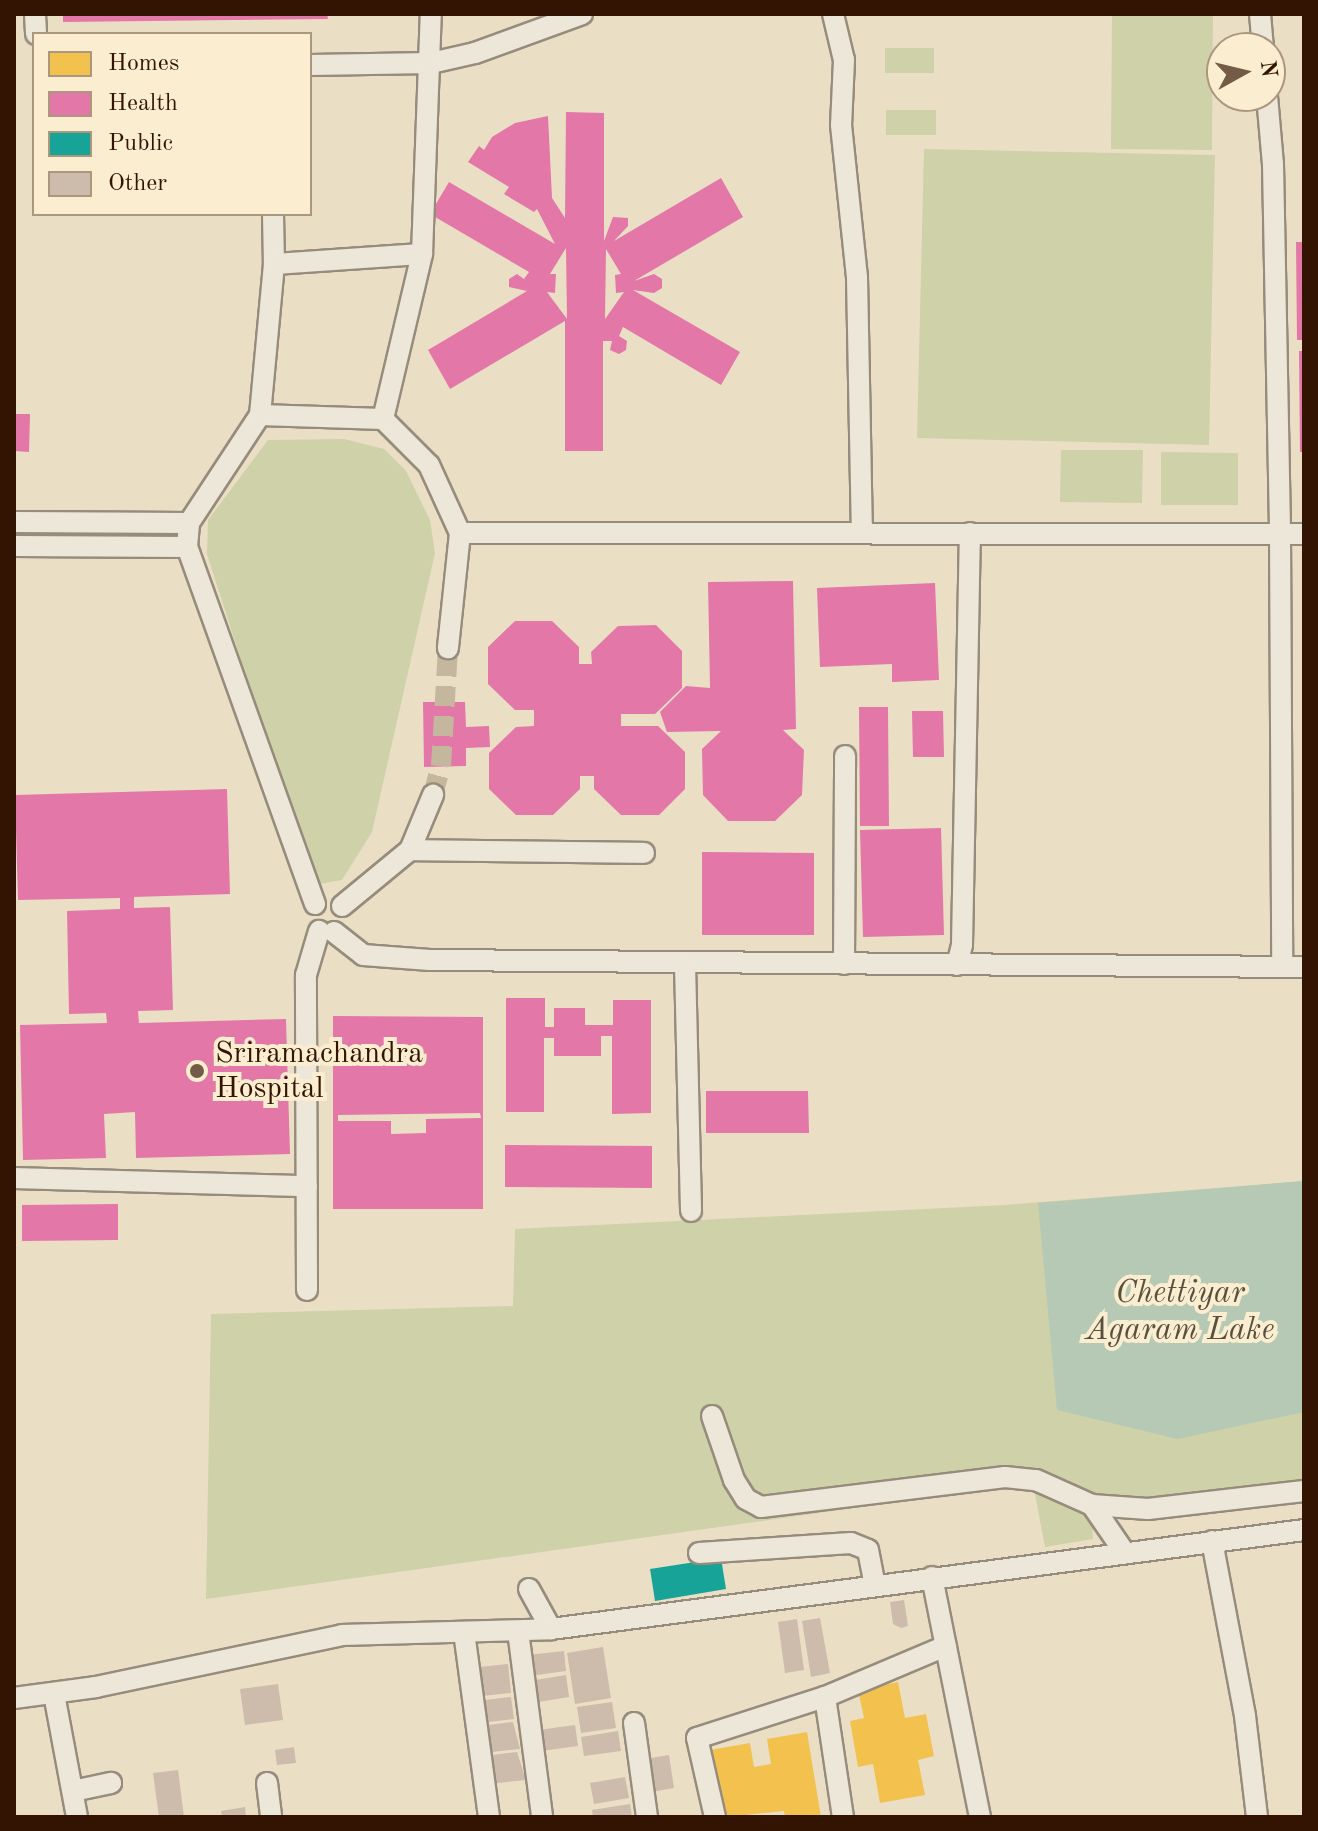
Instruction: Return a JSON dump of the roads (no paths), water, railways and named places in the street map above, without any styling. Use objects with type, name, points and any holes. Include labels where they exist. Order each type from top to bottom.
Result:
[{"type":"street","points":[[383,419],[422,254],[431,14]]},
{"type":"street","points":[[312,65],[431,63],[475,53],[582,14]]},
{"type":"street","points":[[833,14],[844,60],[841,125],[857,277],[862,533]]},
{"type":"street","points":[[1268,112],[1273,164],[1280,534],[1282,967]]},
{"type":"street","points":[[273,216],[274,264],[260,415],[189,523],[187,547],[315,904],[310,918],[326,931],[363,955],[685,964],[1304,967]]},
{"type":"street","points":[[274,264],[422,254]]},
{"type":"street","points":[[260,415],[383,419],[429,465],[460,533],[448,648]]},
{"type":"street","points":[[14,522],[189,523]]},
{"type":"street","points":[[460,533],[1304,534]]},
{"type":"street","points":[[957,965],[962,945],[970,533]]},
{"type":"street","points":[[14,546],[187,547]]},
{"type":"street","points":[[844,964],[845,756]]},
{"type":"street","points":[[342,906],[410,850],[433,795]]},
{"type":"street","points":[[410,850],[644,853]]},
{"type":"street","points":[[315,904],[329,898],[342,906]]},
{"type":"street","points":[[307,1290],[306,975],[326,931],[344,921],[342,906]]},
{"type":"street","points":[[685,964],[691,1211]]},
{"type":"street","points":[[14,1178],[307,1186]]},
{"type":"street","points":[[712,1416],[734,1480],[746,1499],[761,1507],[1005,1477],[1036,1480],[1092,1505],[1148,1509],[1304,1491]]},
{"type":"street","points":[[1092,1505],[1125,1553]]},
{"type":"street","points":[[14,1698],[54,1694],[342,1635],[551,1629],[1304,1530]]},
{"type":"street","points":[[1212,1541],[1245,1716],[1257,1817]]},
{"type":"street","points":[[699,1553],[851,1543],[868,1550],[875,1585]]},
{"type":"street","points":[[932,1577],[980,1817]]},
{"type":"street","points":[[529,1589],[551,1629]]},
{"type":"street","points":[[518,1631],[542,1817]]},
{"type":"street","points":[[464,1632],[489,1817]]},
{"type":"street","points":[[715,1817],[697,1738],[825,1697],[946,1646]]},
{"type":"street","points":[[54,1694],[77,1817]]},
{"type":"street","points":[[825,1697],[843,1817]]},
{"type":"street","points":[[634,1723],[647,1817]]},
{"type":"street","points":[[73,1791],[111,1783]]},
{"type":"street","points":[[267,1783],[271,1817]]},
{"type":"water","name":"Chettiyar Agaram Lake","points":[[1304,1181],[1304,1412],[1178,1439],[1057,1410],[1038,1203]]},
{"type":"tunnel","points":[[433,795],[441,766],[448,648]]},
{"type":"place","name":"Sriramachandra Hospital","points":[[197,1071]]}]
